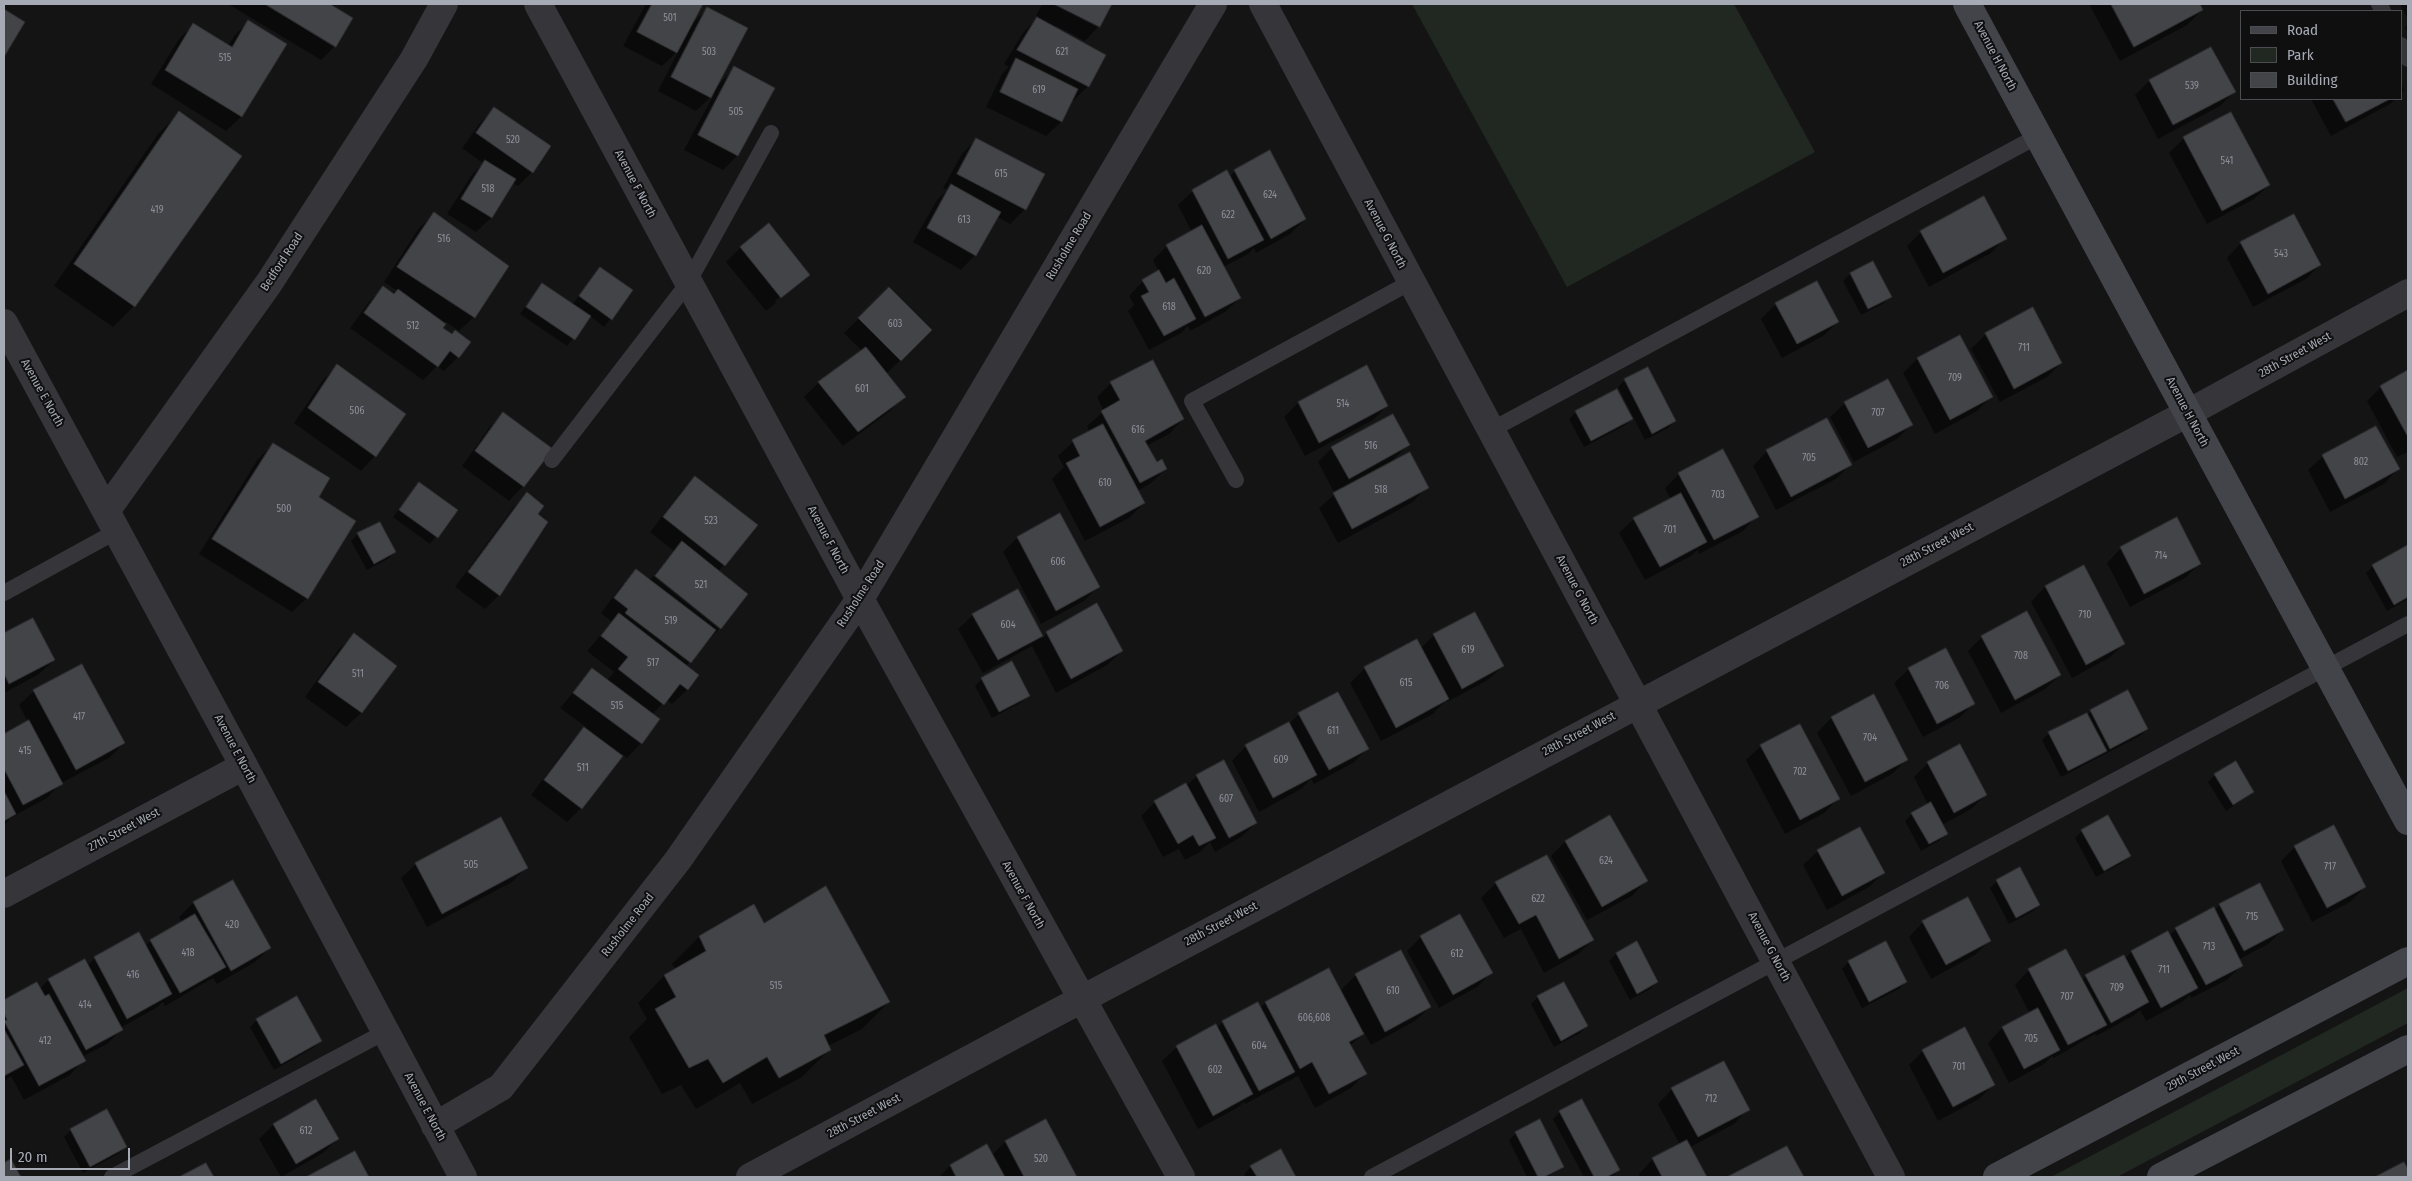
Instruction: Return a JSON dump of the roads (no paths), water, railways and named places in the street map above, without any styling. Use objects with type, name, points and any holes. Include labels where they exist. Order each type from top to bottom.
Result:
[{"type":"street","name":"Bedford Road","points":[[111,521],[269,283],[414,59],[444,4]]},
{"type":"street","name":"Avenue F North","points":[[538,4],[860,599],[1181,1177]]},
{"type":"street","name":"Rusholme Road","points":[[435,1126],[501,1087],[678,860],[860,599],[1213,4]]},
{"type":"street","name":"Avenue G North","points":[[1262,4],[1891,1177]]},
{"type":"street","name":"Avenue H North","points":[[1967,4],[2408,821]]},
{"type":"street","name":"28th Street West","points":[[750,1177],[1637,703],[2188,413],[2408,292]]},
{"type":"street","name":"Avenue E North","points":[[4,323],[244,766],[463,1177]]},
{"type":"street","name":"27th Street West","points":[[4,894],[244,766]]},
{"type":"street","name":"29th Street West","points":[[1997,1177],[2408,961]]},
{"type":"street","points":[[2161,1177],[2408,1049]]},
{"type":"lane","points":[[2402,47],[2408,59]]},
{"type":"lane","points":[[552,460],[688,283],[771,133]]},
{"type":"lane","points":[[1491,430],[2038,136]]},
{"type":"lane","points":[[1236,480],[1192,401],[1411,282]]},
{"type":"lane","points":[[4,593],[111,521]]},
{"type":"lane","points":[[1372,1177],[2408,624]]},
{"type":"lane","points":[[112,1177],[385,1032]]}]
